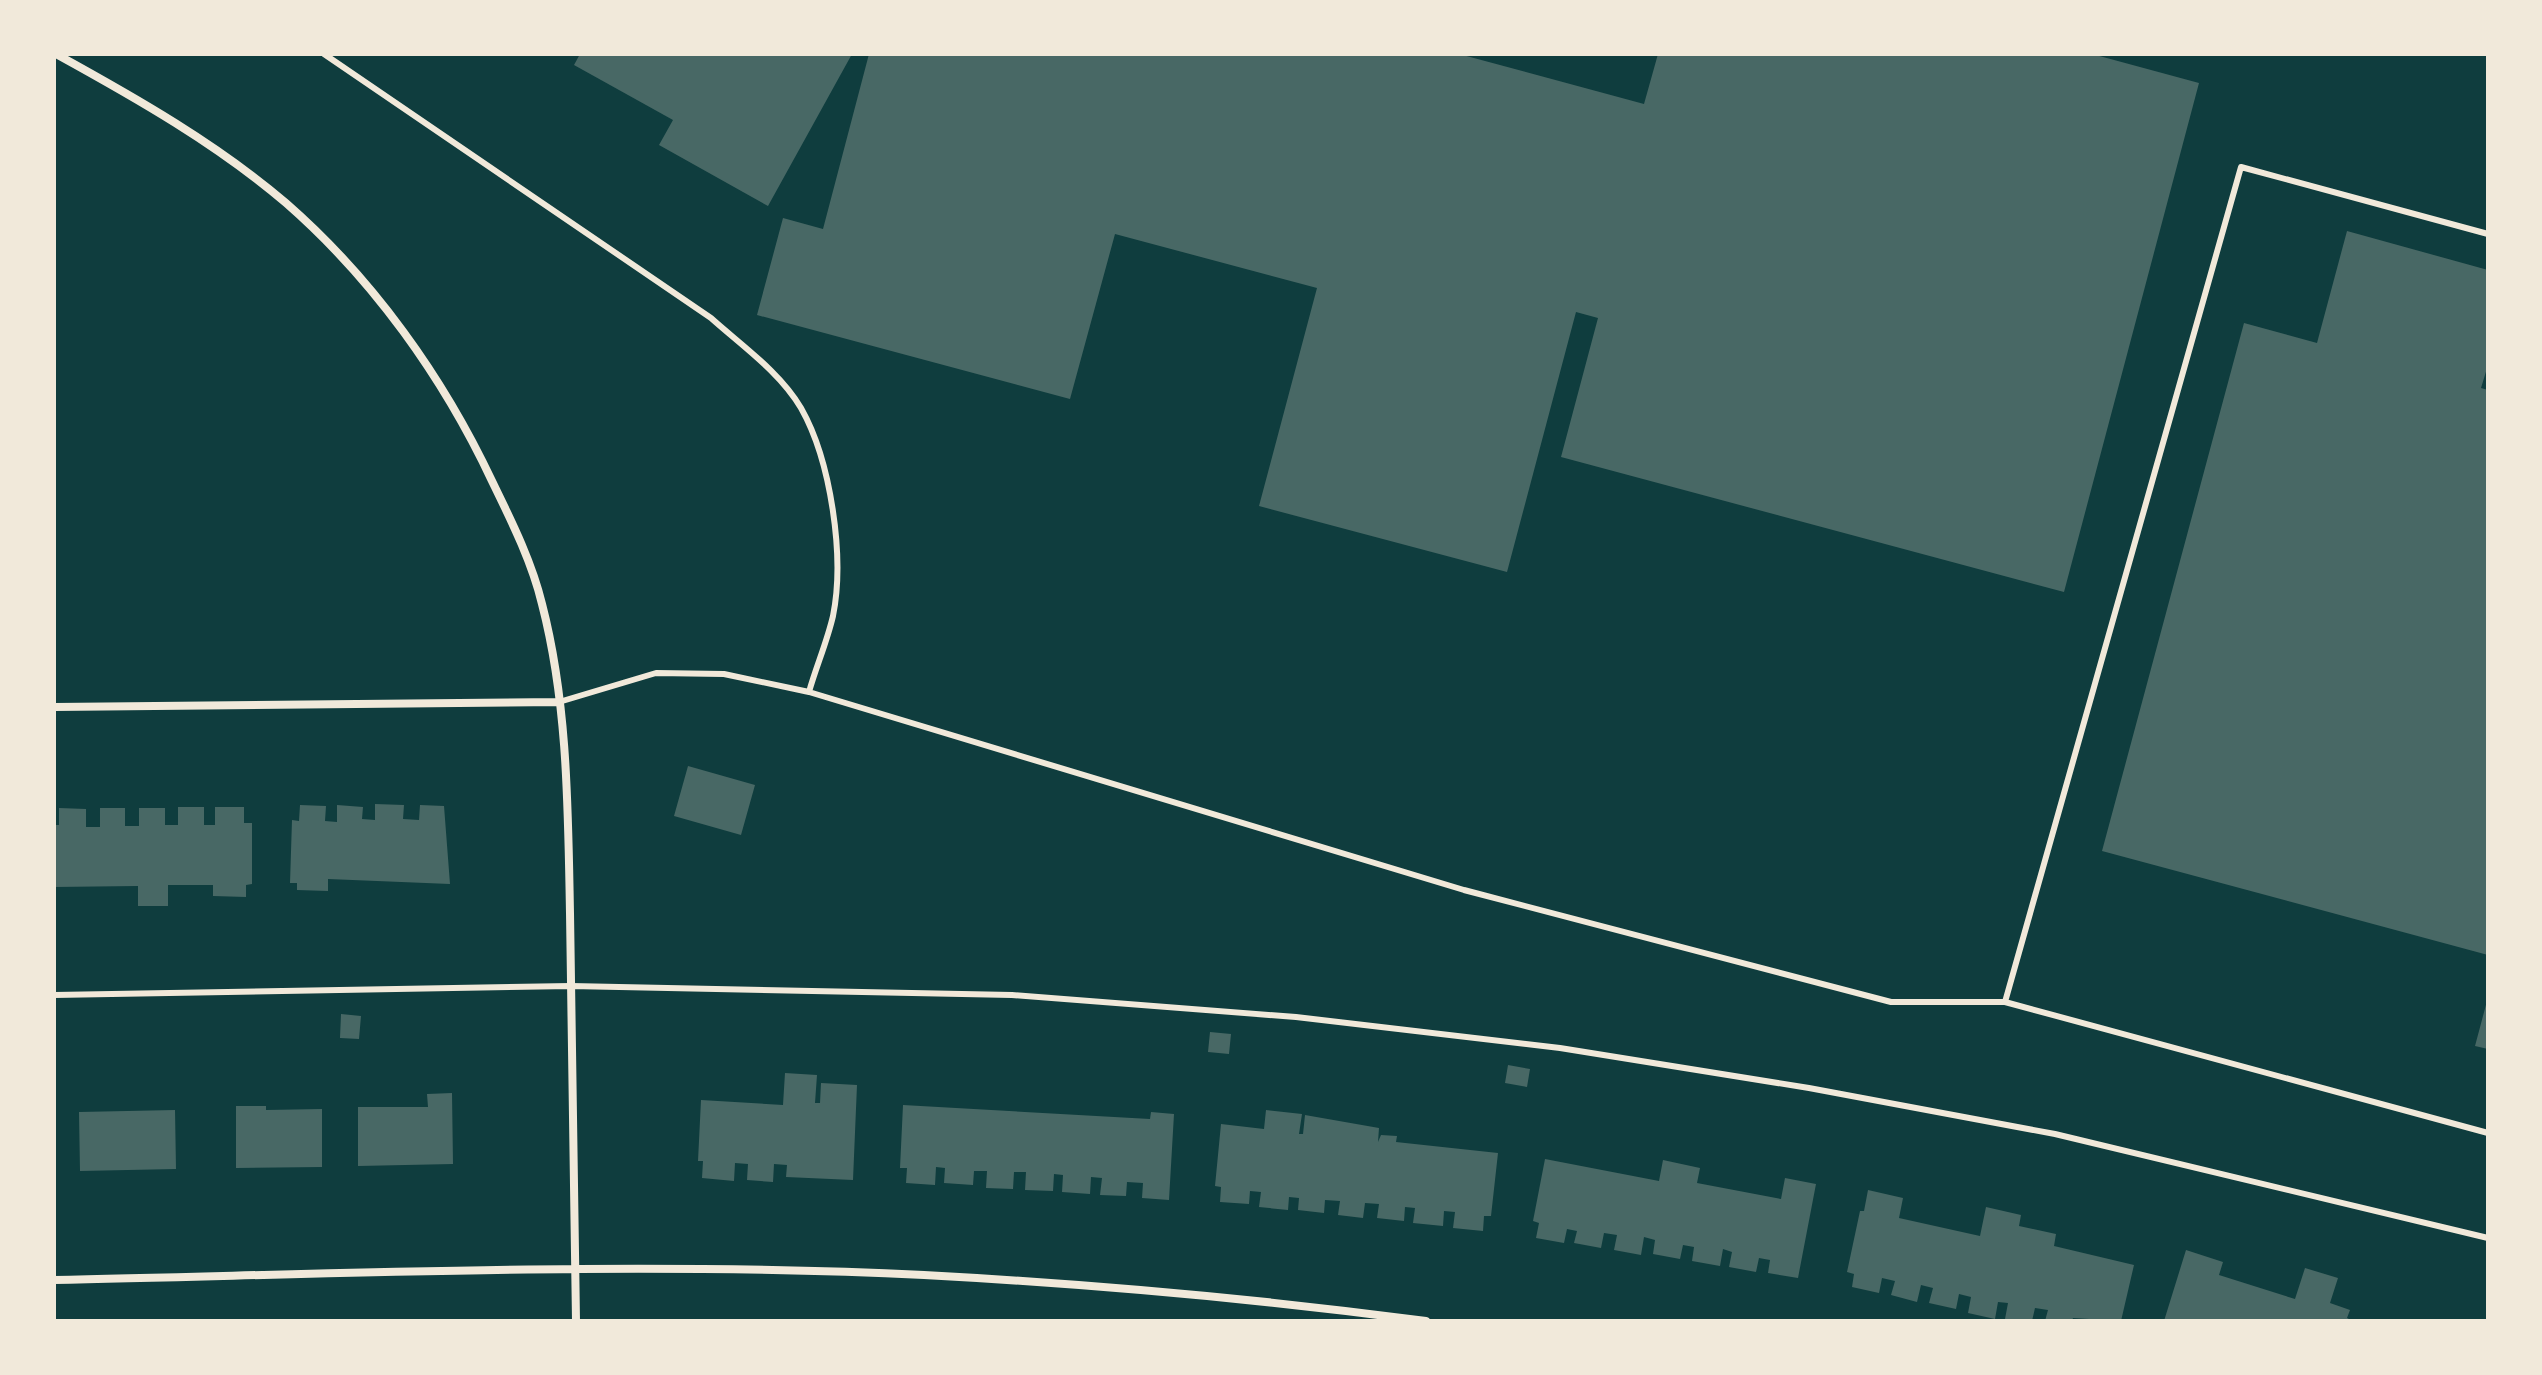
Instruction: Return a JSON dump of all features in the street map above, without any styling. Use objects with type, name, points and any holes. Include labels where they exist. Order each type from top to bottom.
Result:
[{"type":"street","points":[[56,54],[183,127],[285,202],[350,265],[418,351],[469,432],[511,520],[542,603],[559,702],[568,799],[576,1321]]},
{"type":"street","points":[[54,707],[559,702]]},
{"type":"street","points":[[54,1280],[575,1269],[923,1275],[1281,1302],[1426,1321]]},
{"type":"lane","points":[[324,54],[711,318],[767,367],[800,406],[817,444],[831,500],[836,557],[833,615],[809,692]]},
{"type":"lane","points":[[2005,1002],[2241,167],[2488,234]]},
{"type":"lane","points":[[559,702],[656,673],[724,674],[809,692],[1464,890],[1891,1002],[2005,1002],[2488,1133]]},
{"type":"lane","points":[[54,995],[571,986],[1012,995],[1296,1017],[1560,1048],[1809,1088],[2055,1134],[2488,1238]]},
{"type":"building","points":[[580,54],[852,54],[768,206],[659,145],[673,120],[574,65]]},
{"type":"building","points":[[869,54],[1459,54],[1644,104],[1658,54],[2092,54],[2199,83],[2064,592],[1561,457],[1598,318],[1576,312],[1507,572],[1259,506],[1317,288],[1115,234],[1070,399],[757,315],[783,218],[823,229]]},
{"type":"building","points":[[2347,231],[2488,270],[2488,365],[2481,388],[2488,390],[2488,955],[2102,851],[2244,323],[2317,343]]},
{"type":"building","points":[[688,766],[755,785],[741,835],[674,816]]},
{"type":"building","points":[[375,804],[404,805],[403,819],[419,820],[420,805],[444,806],[450,884],[328,879],[328,891],[297,890],[297,883],[290,883],[292,820],[299,821],[300,805],[326,806],[325,821],[337,822],[337,805],[363,807],[362,819],[375,820]]},
{"type":"building","points":[[178,807],[204,807],[204,825],[215,825],[215,807],[244,807],[244,823],[252,823],[252,884],[246,885],[246,897],[213,896],[213,885],[168,885],[168,906],[138,906],[138,886],[54,887],[54,825],[59,825],[59,808],[86,809],[86,827],[100,827],[100,808],[125,808],[125,826],[139,826],[139,808],[165,808],[165,825],[178,825]]},
{"type":"building","points":[[2488,1001],[2488,1049],[2475,1046]]},
{"type":"building","points":[[341,1014],[361,1016],[359,1039],[340,1038]]},
{"type":"building","points":[[1210,1032],[1231,1034],[1229,1054],[1208,1052]]},
{"type":"building","points":[[1508,1065],[1530,1069],[1527,1087],[1505,1083]]},
{"type":"building","points":[[785,1073],[817,1075],[815,1103],[820,1103],[821,1083],[857,1085],[853,1180],[786,1177],[787,1165],[774,1164],[773,1182],[747,1180],[748,1164],[735,1163],[734,1181],[702,1178],[703,1161],[698,1161],[701,1100],[783,1105]]},
{"type":"building","points":[[452,1093],[453,1164],[358,1166],[358,1107],[428,1107],[427,1094]]},
{"type":"building","points":[[903,1105],[1150,1119],[1151,1112],[1174,1114],[1169,1200],[1142,1198],[1143,1183],[1127,1182],[1126,1196],[1100,1195],[1102,1178],[1091,1177],[1090,1194],[1062,1192],[1063,1175],[1054,1174],[1053,1191],[1025,1190],[1026,1172],[1014,1172],[1013,1189],[986,1188],[987,1171],[974,1171],[973,1185],[944,1183],[945,1168],[936,1167],[935,1185],[906,1183],[907,1168],[900,1168]]},
{"type":"building","points":[[236,1106],[266,1106],[266,1110],[322,1109],[322,1167],[236,1168]]},
{"type":"building","points":[[175,1110],[176,1169],[80,1171],[79,1112]]},
{"type":"building","points":[[1266,1110],[1302,1114],[1299,1134],[1303,1134],[1305,1115],[1379,1128],[1378,1142],[1381,1135],[1397,1136],[1396,1142],[1498,1153],[1491,1216],[1484,1216],[1483,1231],[1453,1228],[1455,1212],[1444,1211],[1443,1226],[1413,1223],[1415,1208],[1405,1207],[1404,1221],[1377,1218],[1379,1204],[1365,1203],[1363,1218],[1338,1215],[1340,1201],[1325,1200],[1324,1213],[1298,1210],[1299,1198],[1289,1197],[1288,1210],[1259,1207],[1261,1192],[1250,1191],[1249,1204],[1220,1202],[1221,1187],[1215,1186],[1221,1124],[1264,1129]]},
{"type":"building","points":[[1545,1159],[1659,1181],[1663,1160],[1700,1168],[1697,1183],[1781,1199],[1785,1178],[1816,1184],[1798,1278],[1768,1273],[1770,1260],[1759,1258],[1756,1272],[1729,1267],[1732,1252],[1723,1249],[1720,1266],[1692,1261],[1694,1247],[1683,1245],[1680,1259],[1653,1254],[1655,1240],[1644,1237],[1641,1255],[1614,1250],[1617,1235],[1604,1233],[1601,1248],[1574,1243],[1577,1231],[1567,1229],[1564,1243],[1536,1238],[1539,1223],[1533,1221]]},
{"type":"building","points":[[1868,1190],[1903,1198],[1899,1218],[1980,1236],[1986,1207],[2021,1215],[2019,1226],[2056,1234],[2054,1246],[2134,1265],[2121,1321],[2073,1318],[2072,1321],[2045,1321],[2048,1310],[2035,1308],[2032,1321],[2013,1321],[2005,1319],[2008,1303],[1998,1302],[1995,1319],[1968,1313],[1971,1297],[1959,1294],[1956,1309],[1929,1303],[1933,1288],[1921,1285],[1917,1302],[1891,1295],[1895,1281],[1882,1278],[1879,1293],[1852,1287],[1854,1274],[1847,1272],[1860,1211],[1864,1211]]},
{"type":"building","points":[[2186,1250],[2223,1262],[2219,1275],[2295,1299],[2305,1268],[2338,1278],[2330,1303],[2350,1310],[2347,1318],[2353,1321],[2164,1321]]}]
